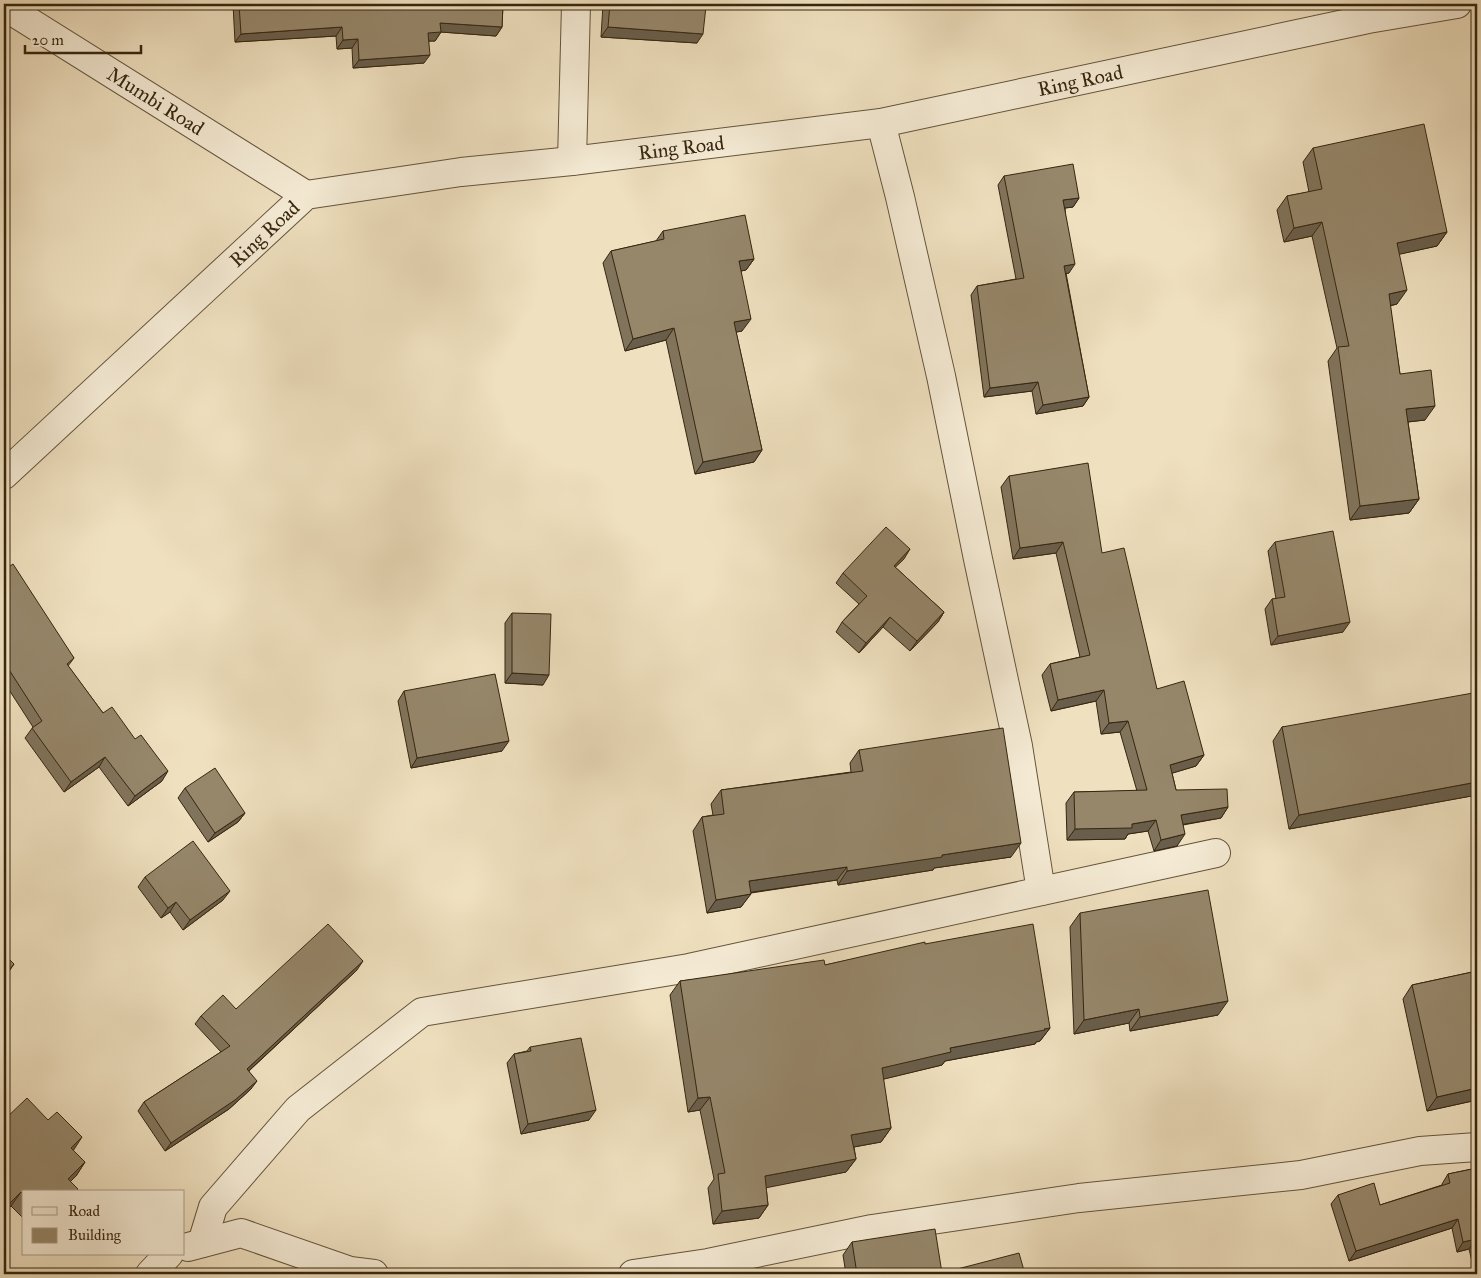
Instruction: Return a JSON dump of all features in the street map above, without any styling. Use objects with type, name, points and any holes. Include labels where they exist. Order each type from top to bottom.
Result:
[{"type":"street","points":[[572,161],[576,4]]},
{"type":"street","name":"Ring Road","points":[[4,474],[306,195],[461,172],[572,161],[881,124],[1358,21],[1456,4]]},
{"type":"street","name":"Mumbi Road","points":[[4,6],[306,195]]},
{"type":"street","points":[[881,124],[900,197],[941,376],[1018,746],[1041,891]]},
{"type":"street","points":[[193,1245],[213,1207],[298,1109],[422,1012],[688,968],[1216,853]]},
{"type":"street","points":[[633,1274],[708,1263],[872,1229],[1080,1198],[1301,1175],[1420,1151],[1477,1148]]},
{"type":"street","points":[[193,1245],[241,1233],[350,1272],[374,1274]]},
{"type":"street","points":[[150,1274],[167,1256]]},
{"type":"building","points":[[239,4],[503,4],[502,27],[440,23],[441,32],[428,33],[430,55],[359,60],[358,39],[343,40],[342,27],[241,34]]},
{"type":"building","points":[[610,4],[706,6],[703,34],[608,27]]},
{"type":"building","points":[[1424,124],[1447,232],[1397,243],[1407,290],[1389,294],[1400,374],[1431,370],[1435,406],[1406,409],[1419,499],[1360,506],[1338,347],[1349,346],[1322,222],[1294,228],[1287,196],[1322,189],[1313,148]]},
{"type":"building","points":[[1073,164],[1079,198],[1063,200],[1075,264],[1064,266],[1089,397],[1043,405],[1038,382],[990,388],[977,286],[1024,278],[1004,176]]},
{"type":"building","points":[[745,215],[754,259],[739,261],[751,319],[734,322],[762,450],[703,462],[674,328],[633,339],[611,251],[664,239],[663,231]]},
{"type":"building","points":[[1088,463],[1102,553],[1124,548],[1157,689],[1184,681],[1204,755],[1170,765],[1176,790],[1227,789],[1228,807],[1181,815],[1185,834],[1161,840],[1156,820],[1132,824],[1132,828],[1075,829],[1074,792],[1147,790],[1128,721],[1109,723],[1104,690],[1058,700],[1050,664],[1090,655],[1063,542],[1020,548],[1009,476]]},
{"type":"building","points":[[886,527],[910,549],[894,566],[944,612],[917,641],[890,617],[866,643],[842,622],[867,596],[843,573]]},
{"type":"building","points":[[1333,531],[1350,622],[1278,636],[1272,599],[1285,597],[1275,542]]},
{"type":"building","points":[[13,564],[74,658],[67,664],[103,713],[112,707],[135,739],[141,735],[168,771],[135,796],[105,757],[71,782],[32,728],[42,721],[4,662],[4,570]]},
{"type":"building","points":[[512,613],[551,614],[549,675],[512,673]]},
{"type":"building","points":[[495,674],[509,741],[417,758],[404,691]]},
{"type":"building","points":[[1473,693],[1477,716],[1477,782],[1299,815],[1282,727]]},
{"type":"building","points":[[1003,728],[1021,843],[847,871],[847,867],[749,881],[751,894],[716,900],[702,817],[724,814],[721,790],[863,771],[859,750]]},
{"type":"building","points":[[215,768],[245,813],[215,833],[185,788]]},
{"type":"building","points":[[193,841],[230,891],[190,920],[176,902],[168,908],[145,877]]},
{"type":"building","points":[[1208,890],[1228,1001],[1140,1017],[1139,1009],[1084,1020],[1080,913]]},
{"type":"building","points":[[328,924],[363,961],[247,1069],[257,1081],[235,1100],[171,1143],[144,1102],[230,1046],[201,1016],[223,995],[236,1009]]},
{"type":"building","points":[[1033,924],[1050,1028],[950,1048],[951,1052],[882,1068],[891,1128],[851,1135],[856,1159],[765,1176],[768,1205],[722,1211],[718,1174],[725,1173],[710,1097],[698,1098],[680,981],[824,960],[825,965],[925,942],[925,944]]},
{"type":"building","points":[[4,954],[14,964],[4,976]]},
{"type":"building","points":[[1477,971],[1477,1088],[1437,1097],[1412,985]]},
{"type":"building","points":[[581,1038],[596,1110],[528,1124],[514,1054],[531,1051],[530,1047]]},
{"type":"building","points":[[27,1098],[48,1120],[57,1112],[82,1137],[71,1148],[85,1162],[68,1179],[78,1189],[22,1190],[22,1193],[10,1203],[4,1197],[4,1120]]},
{"type":"building","points":[[1477,1168],[1477,1245],[1476,1239],[1463,1242],[1458,1219],[1356,1251],[1338,1195],[1374,1183],[1380,1205],[1450,1183],[1448,1174]]},
{"type":"building","points":[[935,1229],[942,1273],[1019,1253],[1025,1274],[857,1274],[852,1242]]}]
